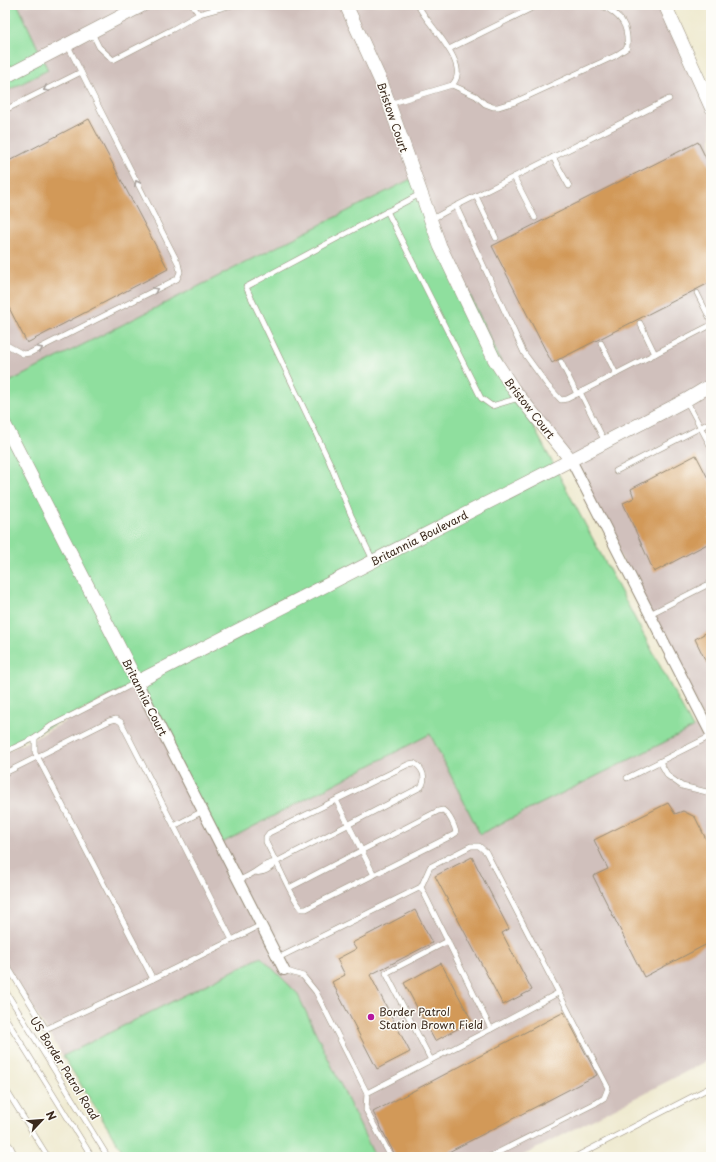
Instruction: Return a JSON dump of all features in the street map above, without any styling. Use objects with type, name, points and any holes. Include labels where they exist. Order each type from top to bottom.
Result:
[{"type":"highway","points":[[5,1149],[9,1157]]},
{"type":"street","points":[[5,77],[144,5]]},
{"type":"street","name":"Bristow Court","points":[[346,5],[379,77],[440,246],[494,359],[520,398],[571,460],[711,735]]},
{"type":"street","points":[[665,5],[711,107]]},
{"type":"street","name":"Britannia Boulevard","points":[[137,682],[571,460],[707,388]]},
{"type":"street","name":"Britannia Court","points":[[5,424],[284,970]]},
{"type":"lane","points":[[192,5],[199,14]]},
{"type":"lane","points":[[92,32],[99,47],[113,60],[199,14],[232,5]]},
{"type":"lane","points":[[389,104],[452,85],[458,77],[457,63],[418,5]]},
{"type":"lane","points":[[449,49],[538,5]]},
{"type":"lane","points":[[452,85],[476,96],[486,104],[493,107],[498,107],[515,102],[615,56],[627,48],[628,37],[625,26],[613,11],[601,5]]},
{"type":"lane","points":[[5,343],[23,354],[30,353],[177,279],[180,272],[178,263],[67,45]]},
{"type":"lane","points":[[5,110],[81,72]]},
{"type":"lane","points":[[430,219],[669,99]]},
{"type":"lane","points":[[554,157],[569,186]]},
{"type":"lane","points":[[514,177],[535,218]]},
{"type":"lane","points":[[374,561],[351,515],[329,461],[246,287],[421,194]]},
{"type":"lane","points":[[476,196],[496,238]]},
{"type":"lane","points":[[456,206],[524,353],[548,386],[561,400],[567,399],[711,325]]},
{"type":"lane","points":[[387,211],[481,398],[492,406],[520,398]]},
{"type":"lane","points":[[698,293],[711,321]]},
{"type":"lane","points":[[640,323],[655,354]]},
{"type":"lane","points":[[601,342],[616,374]]},
{"type":"lane","points":[[561,362],[605,442]]},
{"type":"lane","points":[[686,400],[711,447]]},
{"type":"lane","points":[[616,471],[711,422]]},
{"type":"lane","points":[[650,614],[711,583]]},
{"type":"lane","points":[[5,752],[35,738],[51,726],[137,682]]},
{"type":"lane","points":[[5,773],[109,721],[116,719],[121,722],[232,940]]},
{"type":"lane","points":[[627,778],[711,735]]},
{"type":"lane","points":[[35,738],[35,752],[153,979]]},
{"type":"lane","points":[[660,762],[668,776],[682,786],[711,793]]},
{"type":"lane","points":[[238,880],[255,872],[259,873],[273,867],[276,862],[421,787],[425,778],[418,765],[414,763],[409,764],[269,833],[266,837],[266,842],[276,862],[289,888],[299,906],[306,910],[453,836],[456,833],[447,812],[443,810],[438,811],[289,888]]},
{"type":"lane","points":[[336,800],[374,875]]},
{"type":"lane","points":[[174,826],[203,811]]},
{"type":"lane","points":[[278,958],[421,887],[430,867],[470,846],[479,846],[486,852],[608,1088],[604,1098],[489,1157]]},
{"type":"lane","points":[[421,887],[491,1029]]},
{"type":"lane","points":[[5,962],[46,1029],[153,979],[261,925]]},
{"type":"lane","points":[[431,1060],[386,973],[448,941]]},
{"type":"lane","points":[[284,970],[303,976],[316,992],[367,1093],[366,1110],[391,1157]]},
{"type":"lane","name":"US Border Patrol Road","points":[[5,990],[108,1157]]},
{"type":"lane","points":[[367,1093],[558,993]]},
{"type":"lane","points":[[5,1017],[92,1157]]},
{"type":"lane","points":[[5,1088],[48,1157]]},
{"type":"lane","points":[[575,1157],[711,1088]]},
{"type":"shaded area","points":[[18,5],[665,5],[711,107],[711,1059],[520,1157],[375,1157],[297,993],[261,957],[63,1056],[5,964],[5,752],[35,738],[137,682],[220,844],[430,734],[480,834],[693,728],[703,719],[571,460],[514,390],[414,177],[9,382],[5,374],[5,92],[48,70]]},
{"type":"green space","points":[[5,5],[18,5],[48,70],[5,92]]},
{"type":"green space","points":[[415,177],[514,390],[693,728],[480,834],[430,734],[220,844],[137,682],[5,749],[5,374],[9,382]]},
{"type":"green space","points":[[261,957],[297,993],[375,1157],[126,1157],[63,1056]]},
{"type":"building","points":[[89,119],[168,269],[27,343],[5,300],[5,163]]},
{"type":"building","points":[[698,142],[711,168],[711,282],[552,363],[492,246]]},
{"type":"building","points":[[696,455],[711,484],[711,542],[654,572],[623,503],[634,498],[631,489]]},
{"type":"building","points":[[711,630],[711,672],[695,639]]},
{"type":"building","points":[[668,803],[675,814],[683,811],[695,817],[711,849],[711,942],[644,977],[593,876],[608,869],[594,840]]},
{"type":"building","points":[[472,857],[509,929],[502,933],[532,990],[503,1005],[435,876]]},
{"type":"building","name":"Border Patrol Station Brown Field","points":[[415,910],[432,943],[370,975],[410,1052],[377,1069],[332,982],[345,975],[337,959],[356,949],[352,943]]},
{"type":"building","points":[[441,963],[472,1021],[435,1041],[404,983]]},
{"type":"building","points":[[564,1012],[597,1075],[439,1157],[396,1157],[373,1112]]},
{"type":"place","name":"Border Patrol Station Brown Field","points":[[371,1017]]}]
